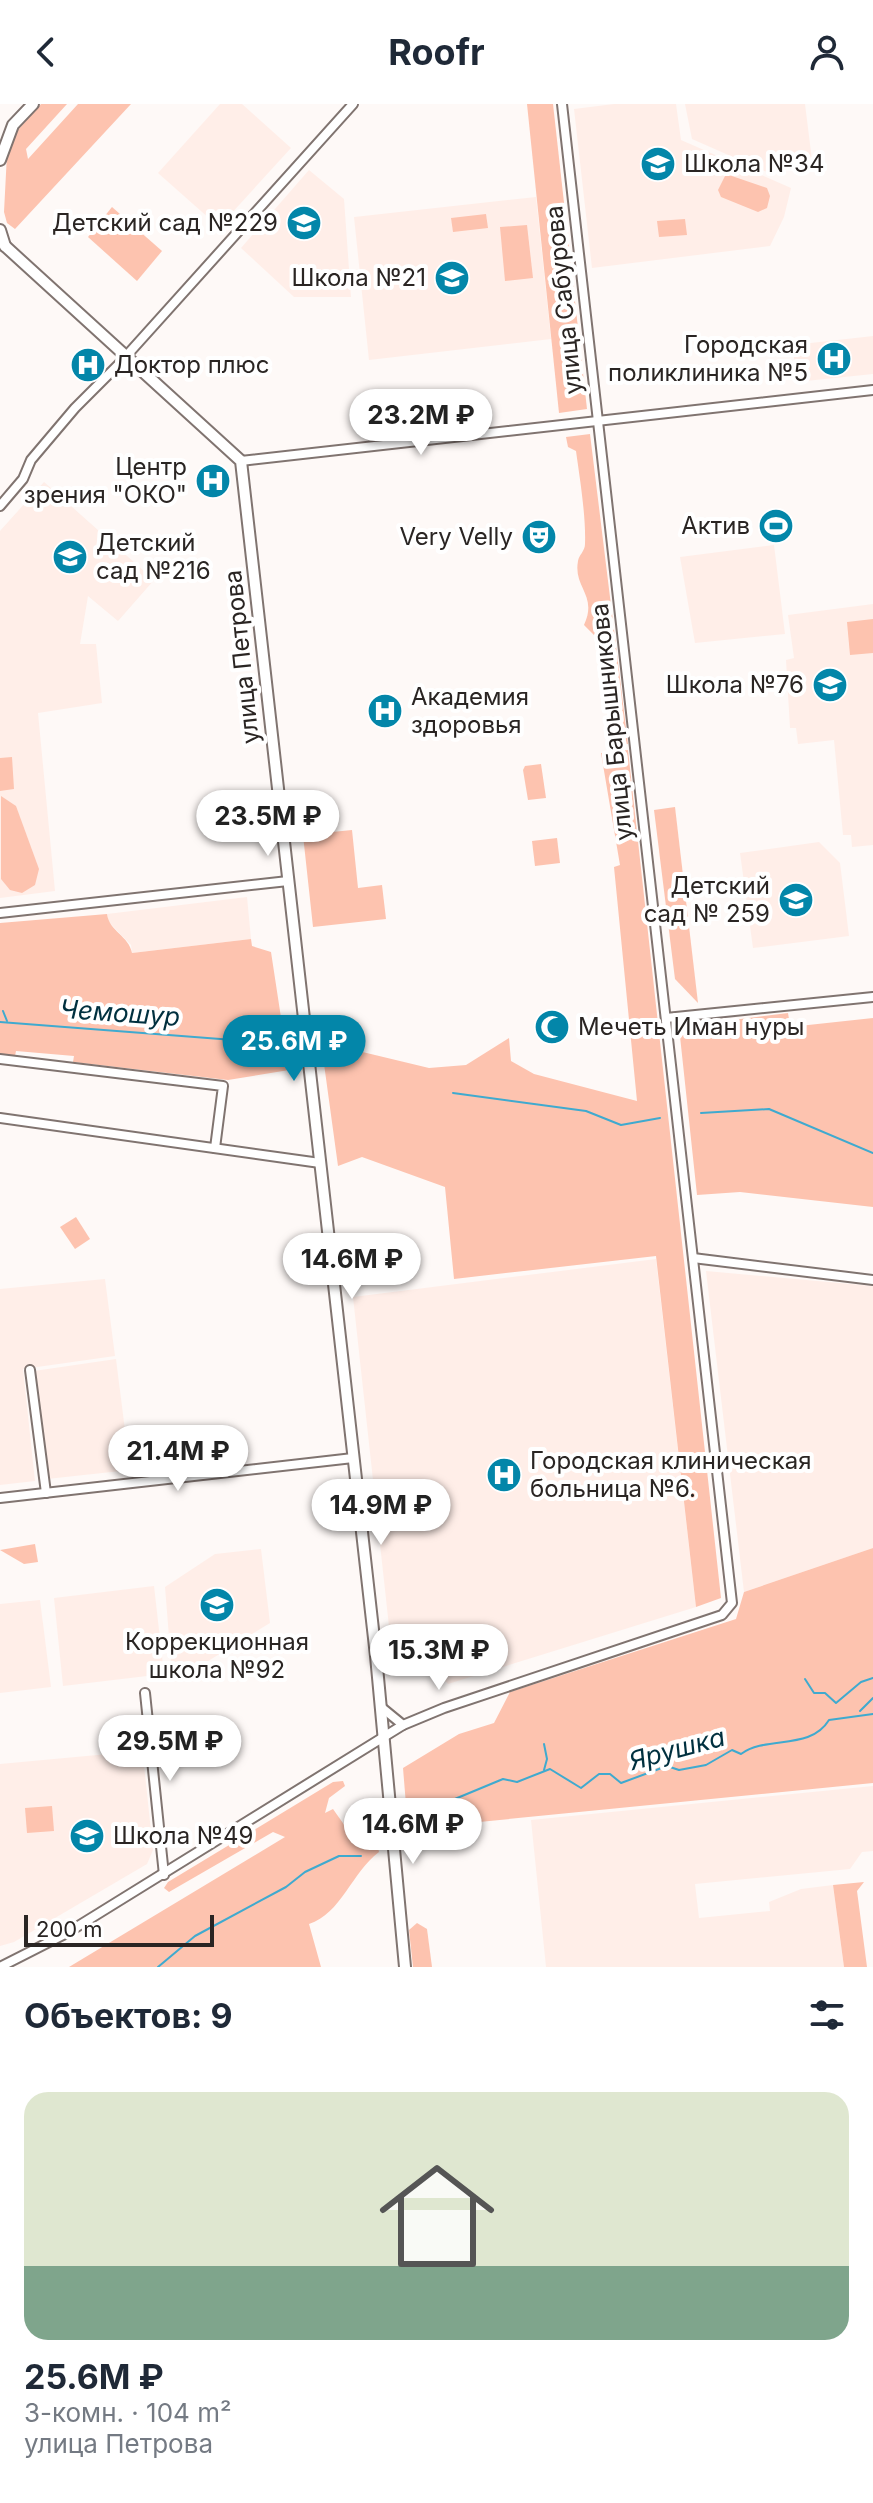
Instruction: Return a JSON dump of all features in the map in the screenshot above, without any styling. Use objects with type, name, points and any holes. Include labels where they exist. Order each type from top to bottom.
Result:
[{"type":"main road","points":[[0,131],[13,125],[33,104]]},
{"type":"main road","points":[[0,160],[13,125]]},
{"type":"main road","points":[[0,230],[2,246],[241,461]]},
{"type":"main road","name":"улица Петрова","points":[[241,461],[385,1739],[405,1967]]},
{"type":"street","points":[[0,506],[23,479],[31,460],[353,104]]},
{"type":"street","name":"улица Сабурова","points":[[241,461],[598,422],[562,104]]},
{"type":"street","points":[[598,422],[873,390]]},
{"type":"street","name":"улица Барышникова","points":[[403,1725],[444,1708],[722,1615],[730,1608],[732,1598],[598,422]]},
{"type":"street","points":[[0,913],[288,881]]},
{"type":"street","points":[[666,1018],[873,997]]},
{"type":"street","points":[[0,1062],[223,1086],[215,1148]]},
{"type":"street","points":[[0,1118],[320,1163]]},
{"type":"street","points":[[693,1258],[873,1280]]},
{"type":"street","points":[[30,1370],[46,1493]]},
{"type":"street","points":[[0,1498],[353,1458]]},
{"type":"street","points":[[145,1693],[164,1875]]},
{"type":"street","points":[[0,1967],[67,1933],[385,1739],[403,1725],[381,1707]]},
{"type":"shaded area","points":[[41,104],[67,104],[26,149],[28,159],[78,104],[131,104],[15,229],[7,223],[4,212],[7,154],[17,131]]},
{"type":"shaded area","points":[[220,104],[242,104],[291,148],[219,227],[158,173]]},
{"type":"shaded area","points":[[527,104],[553,104],[587,409],[559,413]]},
{"type":"shaded area","name":"Школа №34","points":[[614,104],[676,104],[681,140],[791,188],[784,217],[770,246],[592,268],[574,109]]},
{"type":"shaded area","points":[[685,104],[805,104],[813,168],[769,173],[692,139]]},
{"type":"shaded area","name":"Детский сад №229","points":[[309,170],[344,199],[351,297],[294,297],[241,248]]},
{"type":"shaded area","points":[[726,174],[767,188],[770,196],[767,208],[758,212],[721,197],[718,190]]},
{"type":"shaded area","name":"Школа №21","points":[[536,197],[551,339],[369,360],[354,217]]},
{"type":"shaded area","points":[[112,207],[162,251],[137,281],[88,237]]},
{"type":"shaded area","points":[[486,214],[488,228],[453,232],[451,218]]},
{"type":"shaded area","points":[[685,219],[687,235],[659,237],[657,221]]},
{"type":"shaded area","points":[[527,225],[533,278],[505,281],[500,227]]},
{"type":"shaded area","name":"Городская поликлиника №5","points":[[873,336],[873,374],[796,382],[793,345]]},
{"type":"shaded area","points":[[590,434],[628,744],[613,745],[606,738],[611,736],[596,637],[584,625],[588,606],[577,570],[585,544],[584,510],[576,451],[568,447],[566,437]]},
{"type":"shaded area","points":[[44,482],[154,580],[118,621],[88,596],[80,644],[96,644],[102,703],[38,713],[55,891],[0,898],[0,531]]},
{"type":"shaded area","points":[[774,545],[785,634],[695,643],[680,557]]},
{"type":"shaded area","name":"Школа №76","points":[[873,604],[873,845],[852,847],[851,835],[843,835],[834,740],[798,744],[796,728],[790,728],[786,660],[794,658],[788,615]]},
{"type":"shaded area","points":[[873,619],[873,653],[850,655],[847,622]]},
{"type":"shaded area","points":[[628,750],[721,1598],[696,1607],[656,1256],[454,1279],[445,1187],[362,1157],[338,1166],[321,1042],[429,1068],[466,1065],[509,1038],[511,1061],[534,1074],[637,1101],[614,867],[620,865],[601,753]]},
{"type":"shaded area","points":[[12,757],[14,789],[0,791],[0,758]]},
{"type":"shaded area","points":[[541,764],[546,798],[528,800],[523,770],[525,766]]},
{"type":"shaded area","points":[[1,796],[16,806],[39,869],[35,885],[22,893],[10,890],[1,879]]},
{"type":"shaded area","points":[[675,807],[698,1003],[675,979],[654,810]]},
{"type":"shaded area","points":[[352,830],[358,888],[382,885],[386,919],[313,927],[303,835]]},
{"type":"shaded area","points":[[557,838],[560,863],[535,866],[532,841]]},
{"type":"shaded area","name":"Детский сад № 259","points":[[819,842],[840,863],[849,936],[753,948],[740,853]]},
{"type":"shaded area","points":[[247,897],[251,939],[132,953],[131,945],[108,921],[107,914]]},
{"type":"shaded area","points":[[107,914],[111,925],[127,942],[132,953],[251,939],[252,946],[271,952],[289,1070],[228,1080],[73,1062],[74,1056],[16,1051],[15,1056],[0,1055],[0,923]]},
{"type":"shaded area","points":[[788,1013],[789,1019],[799,1026],[873,1018],[873,1207],[740,1192],[697,1195],[679,1027]]},
{"type":"shaded area","points":[[76,1217],[90,1239],[75,1249],[60,1227]]},
{"type":"shaded area","name":"Городская клиническая больница №6.","points":[[656,1259],[696,1607],[448,1684],[427,1661],[393,1663],[353,1297]]},
{"type":"shaded area","points":[[706,1271],[873,1286],[873,1548],[744,1592]]},
{"type":"shaded area","points":[[105,1279],[115,1356],[23,1369],[35,1481],[0,1485],[0,1289]]},
{"type":"shaded area","points":[[116,1359],[130,1470],[47,1479],[34,1371]]},
{"type":"shaded area","points":[[35,1544],[38,1562],[24,1564],[0,1550]]},
{"type":"shaded area","points":[[873,1548],[873,1783],[408,1829],[403,1768],[459,1734],[494,1723],[510,1692],[736,1619],[744,1592]]},
{"type":"shaded area","name":"Коррекционная школа №92","points":[[261,1549],[270,1623],[200,1666],[172,1674],[165,1587],[215,1554]]},
{"type":"shaded area","points":[[154,1586],[164,1674],[63,1686],[54,1598]]},
{"type":"shaded area","points":[[40,1600],[51,1687],[0,1693],[0,1604]]},
{"type":"shaded area","name":"Школа №49","points":[[108,1754],[144,1765],[153,1850],[147,1864],[14,1942],[0,1946],[0,1764]]},
{"type":"shaded area","points":[[343,1781],[345,1786],[329,1798],[325,1813],[333,1809],[345,1826],[370,1811],[379,1852],[330,1911],[309,1924],[321,1967],[69,1967],[285,1837],[273,1832],[169,1892],[164,1888],[168,1882],[333,1782]]},
{"type":"shaded area","points":[[873,1786],[873,1851],[862,1852],[850,1869],[695,1884],[699,1918],[770,1911],[769,1902],[801,1889],[833,1885],[844,1967],[546,1967],[531,1820]]},
{"type":"shaded area","points":[[52,1806],[54,1831],[27,1833],[25,1808]]},
{"type":"shaded area","points":[[864,1882],[857,1891],[867,1967],[844,1967],[833,1885]]},
{"type":"shaded area","points":[[417,1923],[427,1929],[432,1967],[413,1967],[409,1930]]},
{"type":"waterway","points":[[3,1011],[7,1021]]},
{"type":"waterway","name":"Чемошур","points":[[0,1022],[284,1044]]},
{"type":"waterway","name":"Чемошур","points":[[453,1093],[586,1111],[621,1125],[660,1118]]},
{"type":"waterway","name":"Чемошур","points":[[701,1113],[769,1109],[873,1153]]},
{"type":"waterway","points":[[805,1679],[814,1693],[825,1693],[836,1703],[861,1682],[873,1678]]},
{"type":"waterway","points":[[860,1711],[873,1698]]},
{"type":"waterway","name":"Ярушка","points":[[413,1825],[422,1825],[450,1801],[503,1779],[517,1782],[550,1769],[581,1788],[599,1774],[610,1774],[621,1783],[667,1766],[679,1770],[706,1765],[732,1750],[741,1754],[751,1748],[811,1736],[829,1720],[873,1714]]},
{"type":"waterway","points":[[544,1744],[547,1759],[544,1770]]},
{"type":"waterway","name":"Ярушка","points":[[158,1967],[195,1936],[286,1887],[305,1872],[339,1856],[361,1856]]},
{"type":"place","name":"Школа №34","points":[[658,164]]},
{"type":"place","name":"Детский сад №229","points":[[304,223]]},
{"type":"place","name":"Школа №21","points":[[452,278]]},
{"type":"place","name":"Городская поликлиника №5","points":[[834,359]]},
{"type":"place","name":"Доктор плюс","points":[[88,365]]},
{"type":"place","name":"Центр зрения \"ОКО\"","points":[[213,481]]},
{"type":"place","name":"Актив","points":[[776,526]]},
{"type":"place","name":"Very Velly","points":[[539,537]]},
{"type":"place","name":"Детский сад №216","points":[[70,557]]},
{"type":"place","name":"Школа №76","points":[[830,685]]},
{"type":"place","name":"Академия здоровья","points":[[385,711]]},
{"type":"place","name":"Детский сад № 259","points":[[796,900]]},
{"type":"place","name":"Мечеть Иман нуры","points":[[552,1027]]},
{"type":"place","name":"Городская клиническая больница №6.","points":[[504,1475]]},
{"type":"place","name":"Коррекционная школа №92","points":[[217,1605]]},
{"type":"place","name":"Школа №49","points":[[87,1836]]}]
